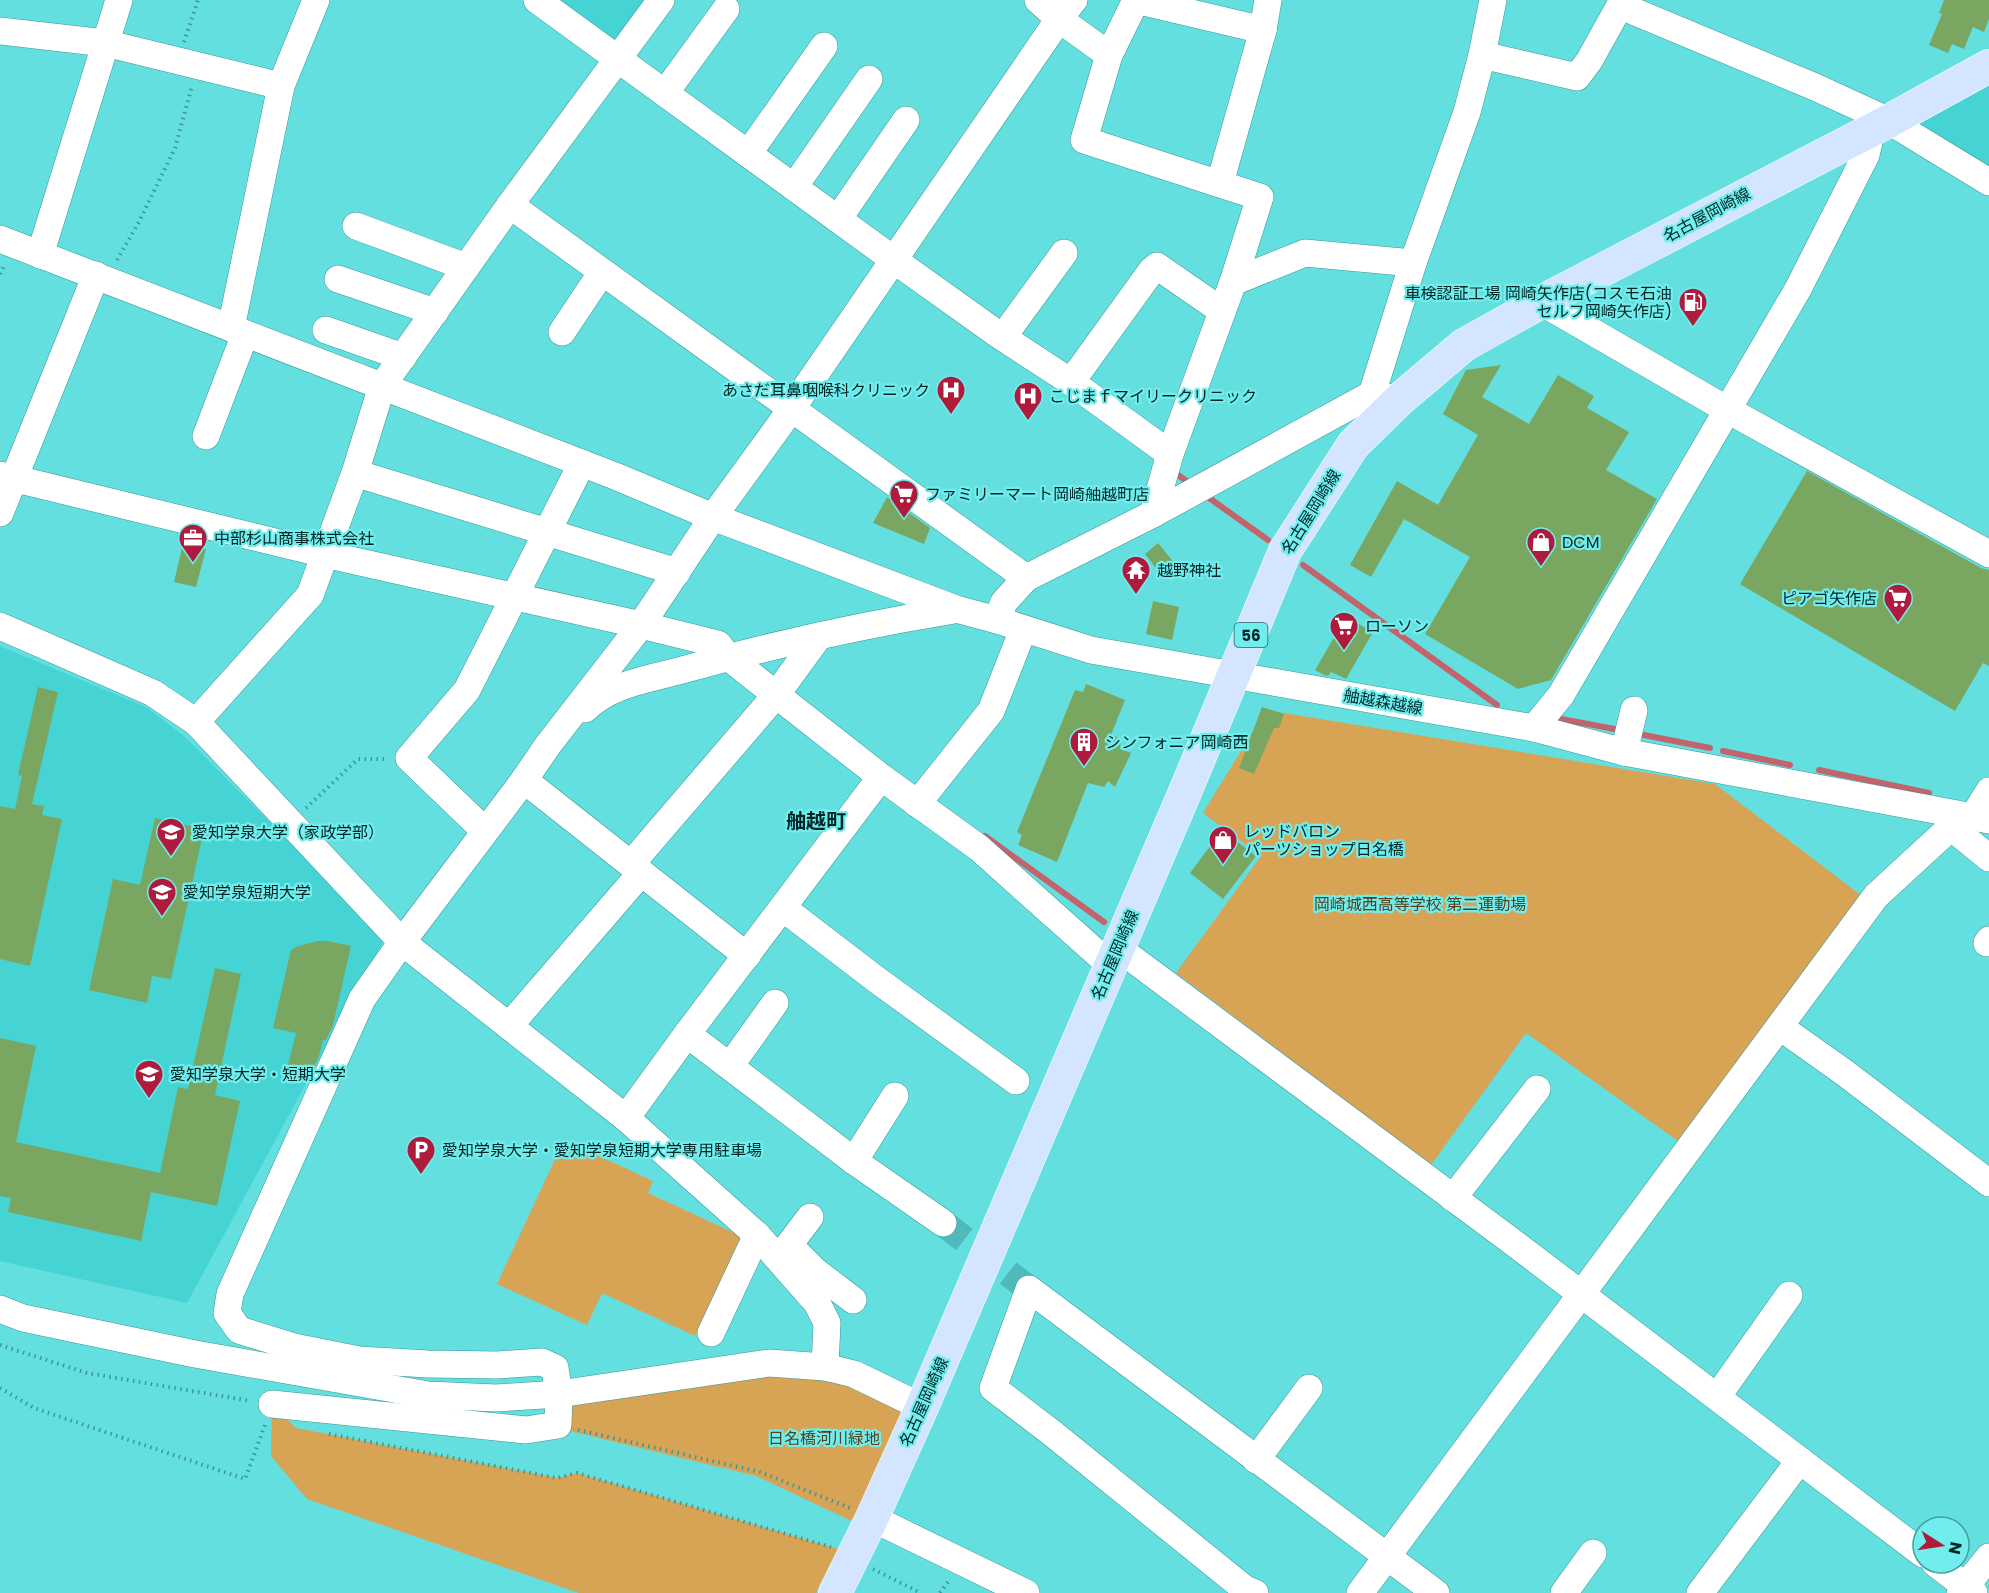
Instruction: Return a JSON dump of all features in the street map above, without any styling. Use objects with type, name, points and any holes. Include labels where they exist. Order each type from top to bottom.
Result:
[{"type":"main road","name":"名古屋岡崎線","points":[[852,1559],[922,1407],[1200,759],[1285,551],[1385,397],[1464,345],[1541,302],[1989,66]]},
{"type":"main road","name":"56","points":[[835,1593],[852,1559]]},
{"type":"street","points":[[40,255],[119,0]]},
{"type":"street","points":[[207,436],[238,331],[281,86],[316,0]]},
{"type":"street","points":[[537,0],[894,260],[1071,382],[1201,488]]},
{"type":"street","points":[[196,722],[310,595],[355,473],[382,386],[661,0]]},
{"type":"street","points":[[1038,0],[1066,9],[1109,55]]},
{"type":"street","points":[[1153,514],[1168,463],[1233,282],[1260,197],[1083,140],[1109,55],[1136,0],[1263,30]]},
{"type":"street","points":[[1220,183],[1263,30],[1268,0]]},
{"type":"street","points":[[997,620],[1004,602],[1026,578],[1385,397],[1413,263],[1467,112],[1482,55],[1486,2]]},
{"type":"street","points":[[1482,55],[1577,77],[1589,61],[1622,3],[1815,87],[1880,125],[1989,182]]},
{"type":"street","points":[[664,93],[726,9]]},
{"type":"street","points":[[272,1404],[526,1430],[558,1425],[559,1394],[555,1368],[542,1362],[497,1365],[359,1360],[294,1347],[239,1330],[228,1313],[230,1294],[362,999],[548,745],[641,625],[713,517],[792,408],[1066,9]]},
{"type":"street","points":[[0,31],[105,43],[281,86]]},
{"type":"street","points":[[748,154],[824,46]]},
{"type":"street","points":[[794,187],[869,80]]},
{"type":"street","points":[[838,219],[906,120]]},
{"type":"street","points":[[1534,728],[1561,695],[1798,289],[1880,125]]},
{"type":"street","points":[[510,206],[1026,578]]},
{"type":"street","points":[[356,225],[466,267]]},
{"type":"street","name":"舳越森越線","points":[[0,239],[582,463],[713,517],[956,609],[1023,630],[1091,650],[1534,728],[1624,752],[1967,820]]},
{"type":"street","points":[[1003,337],[1064,253]]},
{"type":"street","points":[[1233,282],[1305,253],[1413,263]]},
{"type":"street","points":[[1071,382],[1157,266],[1222,311]]},
{"type":"street","points":[[562,332],[602,272]]},
{"type":"street","points":[[0,513],[7,477],[101,277]]},
{"type":"street","points":[[338,279],[435,312]]},
{"type":"street","points":[[1541,302],[1726,409],[1989,554]]},
{"type":"street","points":[[327,330],[403,357]]},
{"type":"street","points":[[486,831],[409,758],[467,690],[582,463]]},
{"type":"street","points":[[355,473],[677,572]]},
{"type":"street","points":[[7,477],[324,554],[718,644],[728,657],[776,695],[881,777],[978,848],[1114,956],[1453,1198],[1911,1545]]},
{"type":"street","points":[[548,745],[591,703],[614,689],[728,657],[887,621],[956,609]]},
{"type":"street","points":[[0,626],[153,693],[196,722],[402,942],[626,1119],[771,1242],[853,1300]]},
{"type":"street","points":[[917,804],[991,711],[1023,630]]},
{"type":"street","points":[[509,1026],[776,695],[819,636]]},
{"type":"street","points":[[1624,752],[1634,710]]},
{"type":"street","points":[[626,1119],[687,1034],[881,777]]},
{"type":"street","points":[[524,780],[747,956]]},
{"type":"street","points":[[1360,1593],[1876,896],[1967,820],[1989,791]]},
{"type":"street","points":[[1967,820],[1989,858]]},
{"type":"street","points":[[783,908],[1016,1081]]},
{"type":"street","points":[[730,1066],[775,1003]]},
{"type":"street","points":[[1780,1028],[1845,1073],[1989,1183]]},
{"type":"street","points":[[687,1034],[854,1161],[943,1223]]},
{"type":"street","points":[[1453,1198],[1536,1089]]},
{"type":"street","points":[[854,1161],[895,1096]]},
{"type":"street","points":[[711,1333],[771,1242],[810,1217]]},
{"type":"street","points":[[771,1242],[817,1303],[827,1323],[825,1366]]},
{"type":"street","points":[[1255,1593],[1245,1589],[993,1388],[1029,1289],[1436,1593]]},
{"type":"street","points":[[1717,1396],[1789,1294]]},
{"type":"street","points":[[0,1310],[23,1318],[195,1354],[428,1395],[496,1398],[559,1394],[769,1363],[825,1366],[854,1374],[922,1407]]},
{"type":"street","points":[[1256,1460],[1309,1388]]},
{"type":"street","points":[[1700,1593],[1800,1460]]},
{"type":"street","points":[[872,1518],[1026,1593]]},
{"type":"street","points":[[1564,1593],[1593,1553]]},
{"type":"street","points":[[1949,1575],[1967,1591],[1989,1557]]},
{"type":"path","points":[[101,277],[139,222],[175,148],[198,0]]},
{"type":"path","points":[[290,823],[358,759],[409,758]]},
{"type":"path","points":[[0,1345],[87,1373],[272,1404],[245,1479],[34,1408],[0,1388]]},
{"type":"path","points":[[558,1425],[760,1472],[872,1518]]},
{"type":"path","points":[[319,1432],[557,1478],[577,1473],[852,1559],[921,1593]]},
{"type":"shaded area","points":[[556,0],[646,0],[618,38],[610,40]]},
{"type":"shaded area","points":[[1989,85],[1989,175],[1911,126]]},
{"type":"shaded area","name":"愛知学泉大学・短期大学","points":[[0,646],[148,708],[185,737],[385,938],[187,1303],[0,1261]]},
{"type":"green space","name":"岡崎城西高等学校 第二運動場","points":[[1266,710],[1715,784],[1867,900],[1678,1141],[1526,1033],[1431,1165],[1176,973],[1261,856],[1203,813]]},
{"type":"green space","points":[[564,1140],[653,1181],[648,1193],[741,1236],[695,1336],[602,1293],[587,1325],[497,1284]]},
{"type":"green space","name":"日名橋河川緑地","points":[[769,1368],[824,1371],[909,1414],[860,1525],[756,1476],[562,1429],[566,1399]]},
{"type":"green space","points":[[272,1404],[296,1428],[557,1478],[577,1473],[838,1549],[816,1593],[579,1593],[307,1499],[271,1456]]},
{"type":"building","points":[[1944,0],[1989,0],[1989,19],[1984,32],[1973,27],[1964,49],[1952,44],[1948,53],[1929,45],[1942,14],[1939,13]]},
{"type":"building","name":"DCM","points":[[1501,365],[1482,397],[1529,424],[1558,375],[1594,396],[1587,408],[1629,432],[1606,470],[1657,499],[1551,680],[1518,689],[1425,634],[1470,557],[1404,519],[1371,577],[1350,565],[1397,481],[1438,505],[1478,435],[1443,414],[1466,370]]},
{"type":"building","name":"ピアゴ矢作店","points":[[1807,471],[1981,568],[1989,570],[1989,666],[1983,663],[1955,711],[1740,584]]},
{"type":"building","name":"ファミリーマート岡崎舳越町店","points":[[887,497],[930,528],[924,544],[873,523]]},
{"type":"building","points":[[1158,543],[1176,565],[1162,576],[1145,554]]},
{"type":"building","points":[[183,544],[206,549],[196,587],[174,582]]},
{"type":"building","points":[[1153,601],[1179,607],[1172,640],[1146,634]]},
{"type":"building","name":"ローソン","points":[[1346,617],[1373,632],[1346,679],[1331,672],[1328,676],[1324,675],[1315,670]]},
{"type":"building","name":"シンフォニア岡崎西","points":[[1086,684],[1125,700],[1111,735],[1121,738],[1120,749],[1131,753],[1115,787],[1108,781],[1104,787],[1088,783],[1057,862],[1018,845],[1022,835],[1017,832],[1075,690],[1083,692]]},
{"type":"building","points":[[38,687],[58,692],[32,804],[44,806],[42,815],[62,819],[30,966],[0,959],[0,806],[15,809],[22,776],[18,775]]},
{"type":"building","points":[[1262,707],[1284,714],[1279,728],[1274,728],[1254,774],[1239,768]]},
{"type":"building","points":[[155,818],[204,829],[171,979],[152,976],[147,1003],[89,990],[113,879],[140,885]]},
{"type":"building","name":"レッドバロン パーツショップ日名橋","points":[[1222,830],[1256,856],[1223,899],[1190,873]]},
{"type":"building","points":[[318,941],[351,946],[333,1025],[326,1040],[323,1040],[309,1078],[286,1073],[296,1033],[273,1028],[291,950]]},
{"type":"building","points":[[215,968],[241,974],[215,1095],[240,1101],[217,1206],[151,1192],[141,1241],[8,1212],[11,1198],[0,1196],[0,1038],[36,1046],[16,1142],[160,1173],[178,1087],[188,1089]]},
{"type":"waterway","points":[[1174,472],[1192,485]]},
{"type":"waterway","points":[[1205,495],[1268,540]]},
{"type":"waterway","points":[[1303,565],[1497,705]]},
{"type":"waterway","points":[[1561,719],[1620,730]]},
{"type":"waterway","points":[[1644,735],[1710,748]]},
{"type":"waterway","points":[[1723,751],[1790,765]]},
{"type":"waterway","points":[[1819,770],[1929,793]]},
{"type":"waterway","points":[[985,836],[1104,922]]},
{"type":"tunnel","points":[[943,1223],[1029,1289]]},
{"type":"place","name":"車検認証工場 岡崎矢作店(コスモ石油 セルフ岡崎矢作店)","points":[[1693,328]]},
{"type":"place","name":"あさだ耳鼻咽喉科クリニック","points":[[951,416]]},
{"type":"place","name":"こじまｆマイリークリニック","points":[[1028,422]]},
{"type":"place","name":"ファミリーマート岡崎舳越町店","points":[[904,520]]},
{"type":"place","name":"中部杉山商事株式会社","points":[[193,564]]},
{"type":"place","name":"DCM","points":[[1541,568]]},
{"type":"place","name":"越野神社","points":[[1136,596]]},
{"type":"place","name":"ピアゴ矢作店","points":[[1898,624]]},
{"type":"place","name":"ローソン","points":[[1344,652]]},
{"type":"place","name":"シンフォニア岡崎西","points":[[1084,768]]},
{"type":"place","name":"愛知学泉大学（家政学部）","points":[[171,858]]},
{"type":"place","name":"レッドバロン パーツショップ日名橋","points":[[1223,866]]},
{"type":"place","name":"愛知学泉短期大学","points":[[162,918]]},
{"type":"place","name":"愛知学泉大学・短期大学","points":[[149,1100]]},
{"type":"place","name":"愛知学泉大学・愛知学泉短期大学専用駐車場","points":[[421,1176]]},
{"type":"district","name":"舳越町","points":[[816,821]]}]
